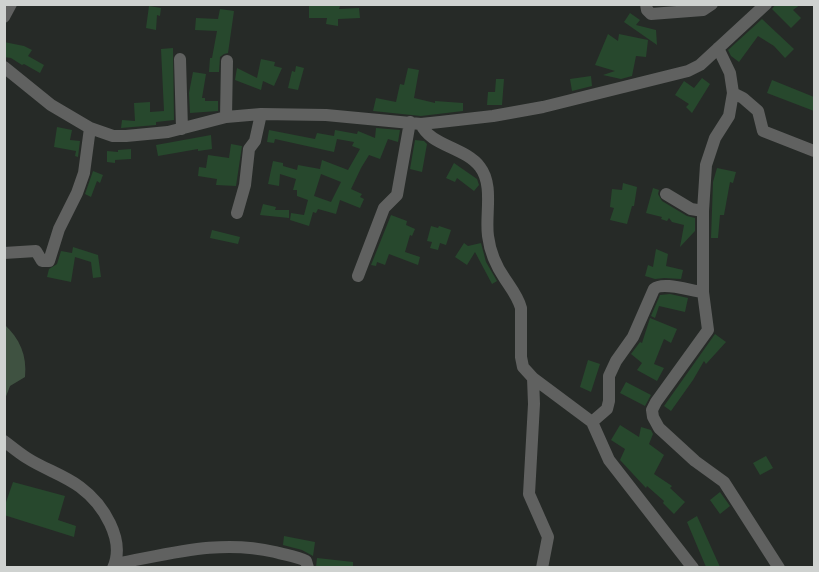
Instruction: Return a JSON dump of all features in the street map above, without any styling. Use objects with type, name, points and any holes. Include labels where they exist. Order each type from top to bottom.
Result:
[{"type":"street","points":[[4,17],[11,4]]},
{"type":"street","points":[[646,4],[651,14],[703,10],[712,4]]},
{"type":"street","points":[[4,67],[51,105],[90,128],[99,132],[126,136],[182,129],[226,117],[261,114],[326,115],[416,123],[493,116],[688,71],[700,65],[766,4]]},
{"type":"street","points":[[718,48],[730,73],[733,93],[729,116],[715,138],[707,160],[703,211],[703,292],[708,330],[652,410],[658,428],[724,482],[779,567]]},
{"type":"street","points":[[180,59],[182,129]]},
{"type":"street","points":[[226,117],[227,61]]},
{"type":"street","points":[[733,93],[758,111],[763,131],[814,151]]},
{"type":"street","points":[[237,213],[245,185],[249,149],[255,141],[261,114]]},
{"type":"street","points":[[357,276],[384,208],[397,195],[416,123]]},
{"type":"street","points":[[416,123],[435,139],[466,153],[482,169],[487,183],[490,249],[503,276],[519,300],[523,367],[533,378],[592,422],[609,460],[693,567]]},
{"type":"street","points":[[4,253],[34,251],[42,261],[49,261],[59,229],[84,173],[90,128]]},
{"type":"street","points":[[666,194],[692,209],[703,211]]},
{"type":"street","points":[[592,422],[607,409],[609,376],[616,361],[633,338],[654,289],[658,285],[664,285],[703,292]]},
{"type":"street","points":[[533,378],[534,404],[529,494],[547,533],[548,543],[542,567]]},
{"type":"street","points":[[4,441],[27,458],[70,481],[88,494],[115,534],[118,545],[114,566],[211,547],[234,546],[253,547],[296,557],[306,561],[308,567]]},
{"type":"street","points":[[537,567],[547,533]]},
{"type":"green space","points":[[4,324],[21,348],[25,362],[25,377],[10,386],[5,399],[5,419]]},
{"type":"building","points":[[309,4],[340,6],[339,9],[359,8],[360,18],[338,19],[338,26],[326,24],[327,18],[309,18]]},
{"type":"building","points":[[776,4],[801,4],[793,10],[801,18],[791,28],[772,9]]},
{"type":"building","points":[[149,6],[161,8],[160,16],[157,15],[156,30],[146,28]]},
{"type":"building","points":[[220,9],[234,11],[228,53],[220,57],[219,72],[209,72],[217,31],[195,30],[196,18],[218,19]]},
{"type":"building","points":[[630,13],[640,20],[636,25],[656,30],[657,45],[624,22]]},
{"type":"building","points":[[762,19],[794,49],[785,58],[774,46],[758,36],[739,62],[731,56],[728,50]]},
{"type":"building","points":[[608,34],[618,41],[619,34],[648,40],[646,57],[636,56],[632,76],[621,79],[603,75],[615,71],[595,65]]},
{"type":"building","points":[[4,42],[32,50],[28,56],[44,65],[40,73],[11,58],[4,57]]},
{"type":"building","points":[[173,48],[174,120],[156,122],[156,125],[121,128],[122,120],[135,121],[134,103],[150,102],[150,112],[164,111],[161,49]]},
{"type":"building","points":[[261,59],[275,62],[274,66],[282,68],[274,86],[263,81],[261,90],[235,80],[237,68],[257,78]]},
{"type":"building","points":[[296,66],[304,68],[298,90],[288,88],[292,71],[295,72]]},
{"type":"building","points":[[408,68],[419,70],[414,98],[435,103],[435,101],[463,103],[463,111],[421,116],[373,111],[376,98],[396,102],[400,84],[404,85]]},
{"type":"building","points":[[193,72],[206,74],[202,98],[205,98],[205,101],[218,101],[218,111],[190,113],[189,93]]},
{"type":"building","points":[[591,76],[592,86],[572,91],[570,79]]},
{"type":"building","points":[[702,78],[710,84],[692,113],[686,107],[689,104],[675,95],[684,81],[694,88]]},
{"type":"building","points":[[496,79],[504,79],[502,105],[487,105],[488,92],[495,92]]},
{"type":"building","points":[[772,80],[814,97],[814,111],[767,93]]},
{"type":"building","points":[[57,127],[72,130],[70,140],[80,141],[78,157],[75,156],[76,151],[54,147]]},
{"type":"building","points":[[376,128],[400,130],[398,142],[388,139],[380,159],[369,155],[361,168],[351,189],[362,194],[360,197],[364,199],[360,208],[340,200],[336,214],[318,209],[316,213],[313,212],[309,226],[290,220],[291,213],[304,215],[308,200],[297,196],[297,190],[293,190],[296,179],[280,174],[279,186],[268,184],[273,161],[297,170],[298,165],[320,169],[322,160],[348,170],[360,149],[352,146],[354,142],[337,139],[334,152],[275,139],[274,143],[267,142],[269,130],[315,139],[317,133],[334,136],[335,130],[357,134],[358,131],[375,138]],"holes":[[[321,174],[341,182],[331,202],[314,196]]]},
{"type":"building","points":[[211,135],[212,149],[158,156],[156,145]]},
{"type":"building","points":[[415,140],[424,141],[427,144],[422,172],[410,169]]},
{"type":"building","points":[[231,144],[242,146],[236,186],[216,185],[217,179],[198,176],[199,167],[206,168],[208,155],[229,158]]},
{"type":"building","points":[[131,149],[131,159],[115,160],[115,163],[107,162],[107,151],[118,152],[118,150]]},
{"type":"building","points":[[454,163],[477,179],[479,185],[474,191],[457,178],[455,182],[446,178]]},
{"type":"building","points":[[717,168],[736,172],[733,183],[730,182],[724,215],[720,215],[718,238],[711,238],[713,182]]},
{"type":"building","points":[[93,171],[103,175],[100,183],[97,181],[91,197],[85,194]]},
{"type":"building","points":[[623,183],[637,187],[634,206],[632,206],[627,224],[610,220],[614,208],[610,207],[612,189],[622,190]]},
{"type":"building","points":[[653,188],[659,190],[658,194],[662,201],[687,216],[695,218],[695,231],[680,247],[684,225],[672,222],[669,218],[667,221],[661,219],[662,217],[646,213]]},
{"type":"building","points":[[263,204],[276,207],[275,210],[289,210],[289,218],[260,215]]},
{"type":"building","points":[[391,215],[407,221],[406,225],[415,229],[412,236],[410,235],[405,252],[420,257],[418,265],[389,254],[385,265],[377,262],[376,266],[371,265]]},
{"type":"building","points":[[431,226],[451,230],[446,245],[440,243],[438,250],[430,248],[432,242],[427,241]]},
{"type":"building","points":[[212,230],[240,237],[238,244],[210,238]]},
{"type":"building","points":[[464,243],[468,246],[481,243],[486,262],[497,281],[492,284],[475,252],[467,265],[455,257]]},
{"type":"building","points":[[73,247],[98,255],[101,277],[93,278],[91,262],[75,257],[71,282],[47,277],[49,269],[57,264],[61,251],[72,253]]},
{"type":"building","points":[[656,249],[668,254],[666,266],[683,270],[681,279],[655,279],[645,276],[648,265],[653,267]]},
{"type":"building","points":[[670,294],[688,298],[685,312],[659,306],[655,318],[651,316],[660,295]]},
{"type":"building","points":[[650,318],[677,329],[671,343],[664,339],[654,364],[664,368],[657,381],[637,370],[642,363],[631,354],[640,342],[642,343]]},
{"type":"building","points":[[715,334],[726,342],[706,364],[704,361],[671,411],[664,406]]},
{"type":"building","points":[[588,360],[600,364],[591,392],[580,387]]},
{"type":"building","points":[[626,382],[651,395],[645,406],[620,393]]},
{"type":"building","points":[[620,425],[639,437],[641,427],[651,430],[653,434],[649,444],[664,455],[654,474],[672,486],[670,488],[685,502],[674,514],[663,503],[664,501],[647,486],[646,488],[620,460],[625,449],[611,440]]},
{"type":"building","points":[[766,456],[773,468],[760,475],[753,463]]},
{"type":"building","points":[[13,482],[65,496],[58,520],[76,526],[74,537],[4,515],[4,508]]},
{"type":"building","points":[[720,492],[730,506],[720,514],[710,500]]},
{"type":"building","points":[[697,516],[720,567],[706,567],[687,522]]},
{"type":"building","points":[[284,536],[315,542],[313,556],[302,550],[283,545]]},
{"type":"building","points":[[317,558],[353,562],[353,567],[316,567]]}]
